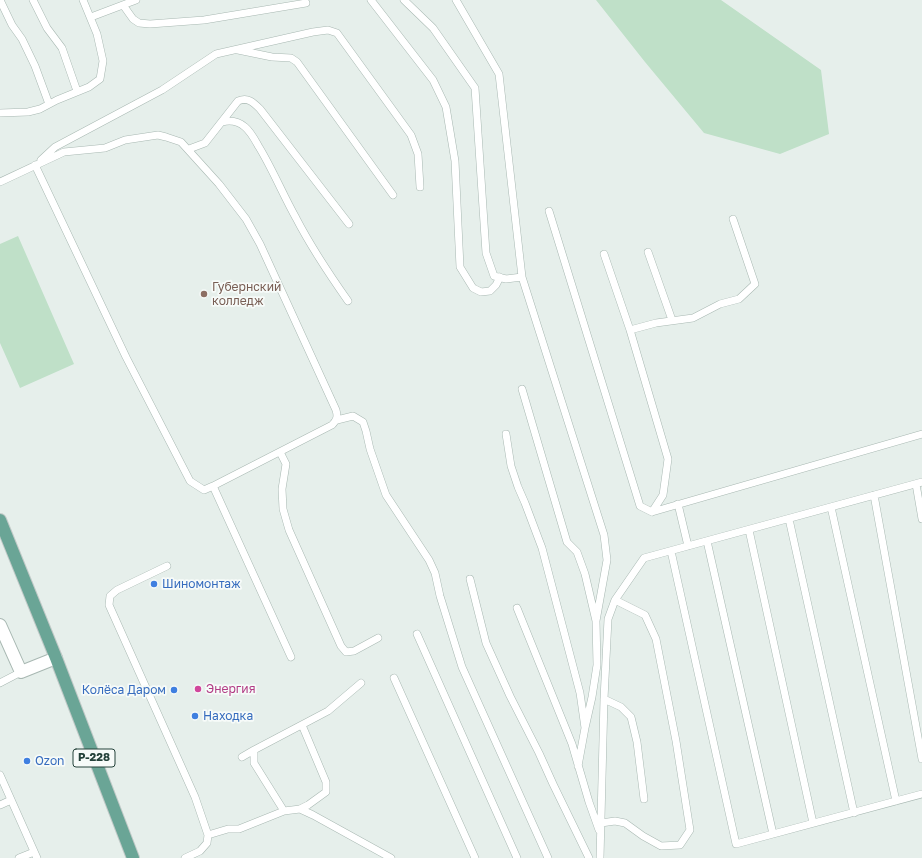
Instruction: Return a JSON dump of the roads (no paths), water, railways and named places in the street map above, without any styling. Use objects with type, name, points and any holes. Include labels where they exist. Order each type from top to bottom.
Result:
[{"type":"main road","name":"Р-228","points":[[0,520],[56,658],[133,858]]},
{"type":"street","points":[[0,625],[21,672],[56,658]]},
{"type":"lane","points":[[0,0],[35,66],[49,104]]},
{"type":"lane","points":[[33,0],[46,28],[62,48],[77,92]]},
{"type":"lane","points":[[0,113],[28,112],[40,109],[89,87],[100,79],[103,60],[97,34],[83,0]]},
{"type":"lane","points":[[91,17],[136,0]]},
{"type":"lane","points":[[371,0],[433,80],[446,107],[455,161],[460,267],[473,288],[481,292],[490,291],[500,277]]},
{"type":"lane","points":[[404,0],[433,28],[475,88],[486,253],[494,276],[506,279],[522,276]]},
{"type":"lane","points":[[456,0],[500,78],[522,276],[604,535],[607,560],[596,621],[597,665],[578,766]]},
{"type":"lane","points":[[123,5],[133,19],[139,23],[150,24],[204,20],[306,3]]},
{"type":"lane","points":[[35,165],[55,147],[162,90],[216,54],[328,30],[337,33],[411,135],[418,154],[420,187]]},
{"type":"lane","points":[[235,50],[272,57],[291,58],[297,62],[392,194]]},
{"type":"lane","points":[[189,149],[205,143],[238,101],[244,99],[250,100],[255,104],[349,224]]},
{"type":"lane","points":[[222,122],[227,121],[239,123],[246,128],[254,139],[270,166],[302,230],[348,301]]},
{"type":"lane","points":[[0,182],[64,152],[105,148],[125,140],[158,135],[181,142],[189,149],[219,184],[246,219],[260,244],[336,410],[338,416],[337,420]]},
{"type":"lane","points":[[35,165],[126,357],[190,481],[204,490],[332,425],[337,420],[353,416],[362,422],[386,494],[429,560],[435,573],[440,596],[462,667],[548,858]]},
{"type":"lane","points":[[549,211],[640,506],[652,512],[922,434]]},
{"type":"lane","points":[[630,330],[672,320],[693,318],[720,304],[739,299],[755,284],[733,218]]},
{"type":"lane","points":[[648,252],[672,320]]},
{"type":"lane","points":[[604,254],[630,330],[668,459],[662,495],[652,512]]},
{"type":"lane","points":[[522,389],[567,542],[577,552],[585,574],[596,621]]},
{"type":"lane","points":[[506,434],[511,466],[542,548],[549,574],[580,693],[585,728]]},
{"type":"lane","points":[[280,452],[286,464],[282,489],[283,509],[289,530],[341,646],[346,652],[354,651],[378,638]]},
{"type":"lane","points":[[600,858],[604,699],[608,620],[615,600],[644,558],[919,483],[922,519]]},
{"type":"lane","points":[[214,486],[291,657]]},
{"type":"lane","points":[[874,496],[922,759]]},
{"type":"lane","points":[[678,504],[688,546]]},
{"type":"lane","points":[[831,507],[896,801]]},
{"type":"lane","points":[[789,518],[854,812]]},
{"type":"lane","points":[[749,530],[813,824]]},
{"type":"lane","points":[[708,541],[773,834]]},
{"type":"lane","points":[[671,551],[736,844],[922,794]]},
{"type":"lane","points":[[167,566],[117,590],[110,596],[109,605],[198,804],[208,835],[207,843],[200,851],[185,858]]},
{"type":"lane","points":[[470,579],[486,643],[510,696],[533,740],[552,784],[589,858]]},
{"type":"lane","points":[[601,823],[615,821],[625,823],[643,836],[661,846],[680,845],[690,830],[676,741],[656,639],[645,615],[615,600]]},
{"type":"lane","points":[[517,608],[547,681],[560,718],[572,744],[600,834]]},
{"type":"lane","points":[[417,634],[517,858]]},
{"type":"lane","points":[[596,655],[606,672]]},
{"type":"lane","points":[[0,683],[21,672]]},
{"type":"lane","points":[[394,678],[475,858]]},
{"type":"lane","points":[[242,757],[328,711],[361,683]]},
{"type":"lane","points":[[604,699],[621,707],[631,717],[637,742],[644,798]]},
{"type":"lane","points":[[208,835],[228,829],[239,829],[284,811],[300,809],[326,792],[326,782],[302,725]]},
{"type":"lane","points":[[254,750],[254,763],[284,811]]},
{"type":"lane","points":[[0,775],[35,855],[19,858]]},
{"type":"lane","points":[[0,804],[11,800]]},
{"type":"lane","points":[[300,809],[391,858]]},
{"type":"place","name":"Губернский колледж","points":[[204,294]]},
{"type":"place","name":"Шиномонтаж","points":[[154,584]]},
{"type":"place","name":"Энергия","points":[[198,689]]},
{"type":"place","name":"Колёса Даром","points":[[174,690]]},
{"type":"place","name":"Находка","points":[[195,716]]},
{"type":"place","name":"Ozon","points":[[27,761]]}]
